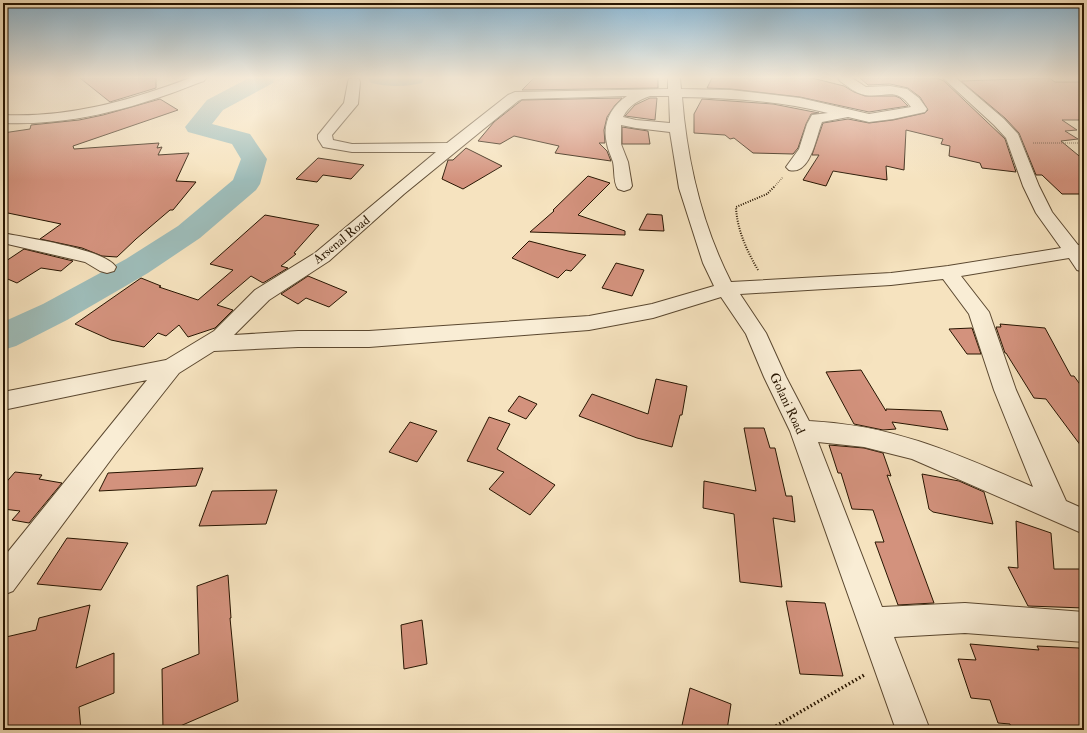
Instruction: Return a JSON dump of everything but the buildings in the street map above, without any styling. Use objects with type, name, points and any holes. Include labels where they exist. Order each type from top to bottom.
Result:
[{"type":"street","points":[[3,119],[50,120],[97,112]]},
{"type":"street","points":[[344,112],[325,135],[325,139],[328,144],[352,148],[451,147]]},
{"type":"street","name":"Arsenal Road","points":[[3,401],[172,367],[211,344],[221,336],[262,295],[322,257],[398,191],[495,112]]},
{"type":"street","points":[[618,112],[614,119],[612,130],[614,144],[621,165],[624,186]]},
{"type":"street","name":"Golani Road","points":[[676,112],[687,188],[712,263],[725,290],[740,308],[756,333],[775,377],[802,431],[913,730]]},
{"type":"street","name":"Arsenal Road","points":[[842,112],[848,114]]},
{"type":"street","points":[[794,167],[808,147],[813,123],[817,118],[848,114],[862,118],[880,118],[906,112]]},
{"type":"street","points":[[988,112],[1007,129],[1016,144],[1016,150],[1036,200],[1050,222],[1078,251],[1084,266]]},
{"type":"street","points":[[614,119],[636,124],[677,128]]},
{"type":"street","points":[[3,238],[91,258],[107,267]]},
{"type":"street","points":[[211,344],[298,338],[369,339],[589,323],[653,310],[725,290],[769,285],[798,285],[891,279],[948,272],[1078,251]]},
{"type":"street","points":[[948,272],[979,312],[1005,390],[1056,510]]},
{"type":"street","points":[[3,581],[132,413],[172,367]]},
{"type":"street","points":[[802,431],[826,432],[871,438],[902,445],[940,459],[1084,522]]},
{"type":"street","points":[[873,623],[965,618],[1084,627]]},
{"type":"path","points":[[1016,144],[1084,144]]},
{"type":"path","points":[[769,285],[753,261],[738,227],[736,208],[767,194],[794,167]]},
{"type":"path","points":[[769,730],[888,663]]},
{"type":"waterway","points":[[3,337],[55,312],[137,266],[189,232],[246,184],[254,159],[241,139],[197,127],[209,112]]}]
